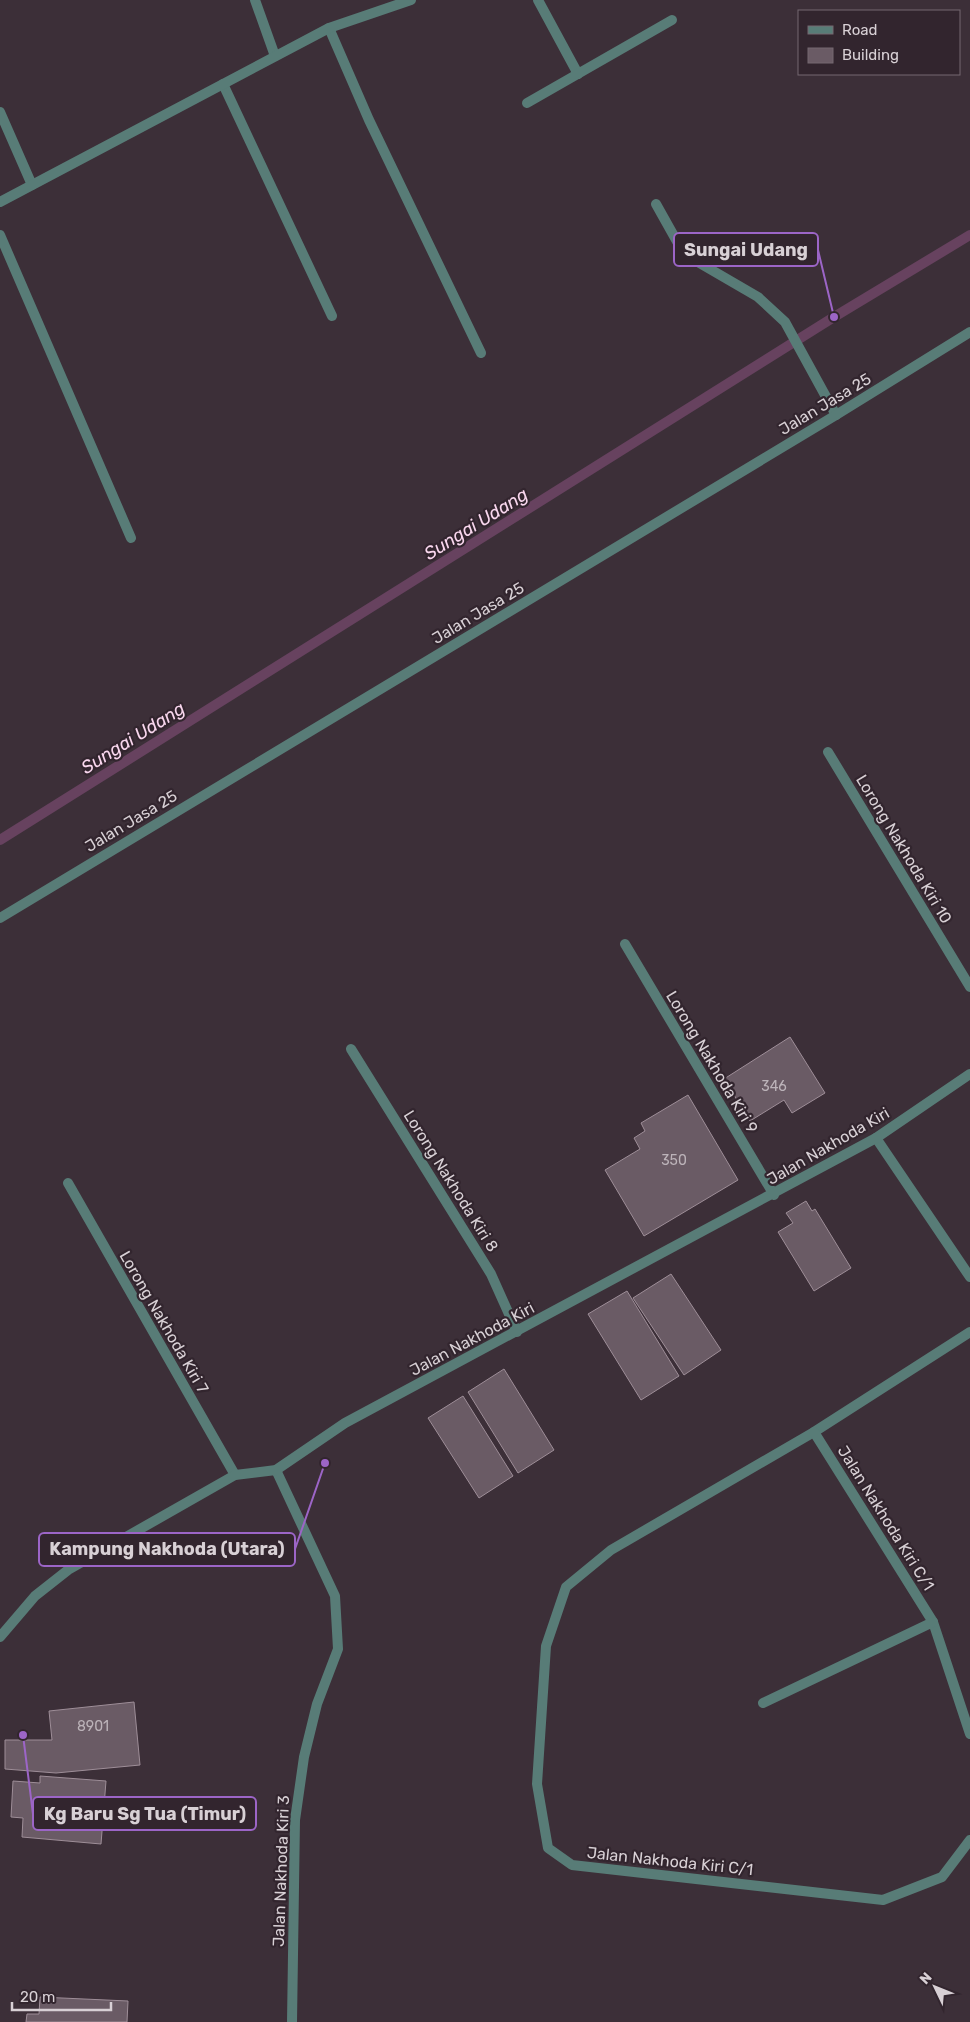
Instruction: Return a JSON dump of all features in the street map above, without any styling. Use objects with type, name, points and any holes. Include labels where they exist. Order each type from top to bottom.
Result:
[{"type":"street","points":[[255,0],[275,56]]},
{"type":"street","points":[[0,202],[329,28],[411,0]]},
{"type":"street","points":[[538,0],[578,74]]},
{"type":"street","points":[[527,103],[672,20]]},
{"type":"street","points":[[329,28],[369,120],[481,353]]},
{"type":"street","points":[[223,84],[332,316]]},
{"type":"street","points":[[0,112],[32,186]]},
{"type":"street","points":[[656,204],[684,254],[758,297],[785,322],[836,415]]},
{"type":"street","points":[[0,234],[131,538]]},
{"type":"street","name":"Jalan Jasa 25","points":[[0,918],[836,415],[970,332]]},
{"type":"street","name":"Lorong Nakhoda Kiri 10","points":[[828,752],[970,987]]},
{"type":"street","name":"Lorong Nakhoda Kiri 9","points":[[625,944],[774,1195]]},
{"type":"street","name":"Lorong Nakhoda Kiri 8","points":[[351,1049],[491,1274],[517,1332]]},
{"type":"street","name":"Jalan Nakhoda Kiri","points":[[0,1637],[34,1596],[68,1570],[235,1475],[276,1470],[344,1423],[774,1195],[876,1138],[970,1074]]},
{"type":"street","points":[[876,1138],[970,1277]]},
{"type":"street","name":"Lorong Nakhoda Kiri 7","points":[[68,1183],[235,1475]]},
{"type":"street","name":"Jalan Nakhoda Kiri C/1","points":[[970,1332],[814,1432],[611,1550],[566,1586],[546,1646],[538,1784],[548,1848],[572,1865],[883,1900],[942,1877],[970,1840]]},
{"type":"street","name":"Jalan Nakhoda Kiri C/1","points":[[814,1432],[933,1622],[970,1734]]},
{"type":"street","name":"Jalan Nakhoda Kiri 3","points":[[276,1470],[335,1596],[338,1649],[317,1704],[304,1757],[295,1820],[292,2022]]},
{"type":"street","points":[[763,1704],[933,1622]]},
{"type":"building","points":[[790,1037],[825,1093],[792,1113],[784,1100],[750,1121],[724,1079]]},
{"type":"building","points":[[688,1095],[738,1180],[644,1236],[605,1170],[640,1149],[634,1138],[645,1131],[641,1123]]},
{"type":"building","points":[[806,1201],[812,1211],[815,1209],[851,1268],[814,1291],[778,1232],[793,1223],[786,1213]]},
{"type":"building","points":[[671,1274],[721,1350],[684,1375],[633,1298]]},
{"type":"building","points":[[627,1291],[679,1376],[641,1400],[588,1314]]},
{"type":"building","points":[[504,1369],[554,1450],[518,1473],[468,1392]]},
{"type":"building","points":[[463,1396],[513,1476],[479,1498],[428,1418]]},
{"type":"building","points":[[134,1702],[140,1765],[56,1773],[5,1769],[5,1740],[52,1740],[49,1711]]},
{"type":"building","points":[[40,1776],[106,1781],[101,1844],[22,1837],[23,1818],[11,1817],[13,1781],[40,1783]]},
{"type":"building","points":[[40,1997],[128,2001],[127,2022],[26,2022],[27,2014],[39,2014]]},
{"type":"waterway","name":"Sungai Udang","points":[[0,840],[834,317],[970,235]]},
{"type":"place","name":"Sungai Udang","points":[[834,317]]},
{"type":"place","name":"Kampung Nakhoda (Utara)","points":[[325,1463]]},
{"type":"place","name":"Kg Baru Sg Tua (Timur)","points":[[23,1735]]}]
